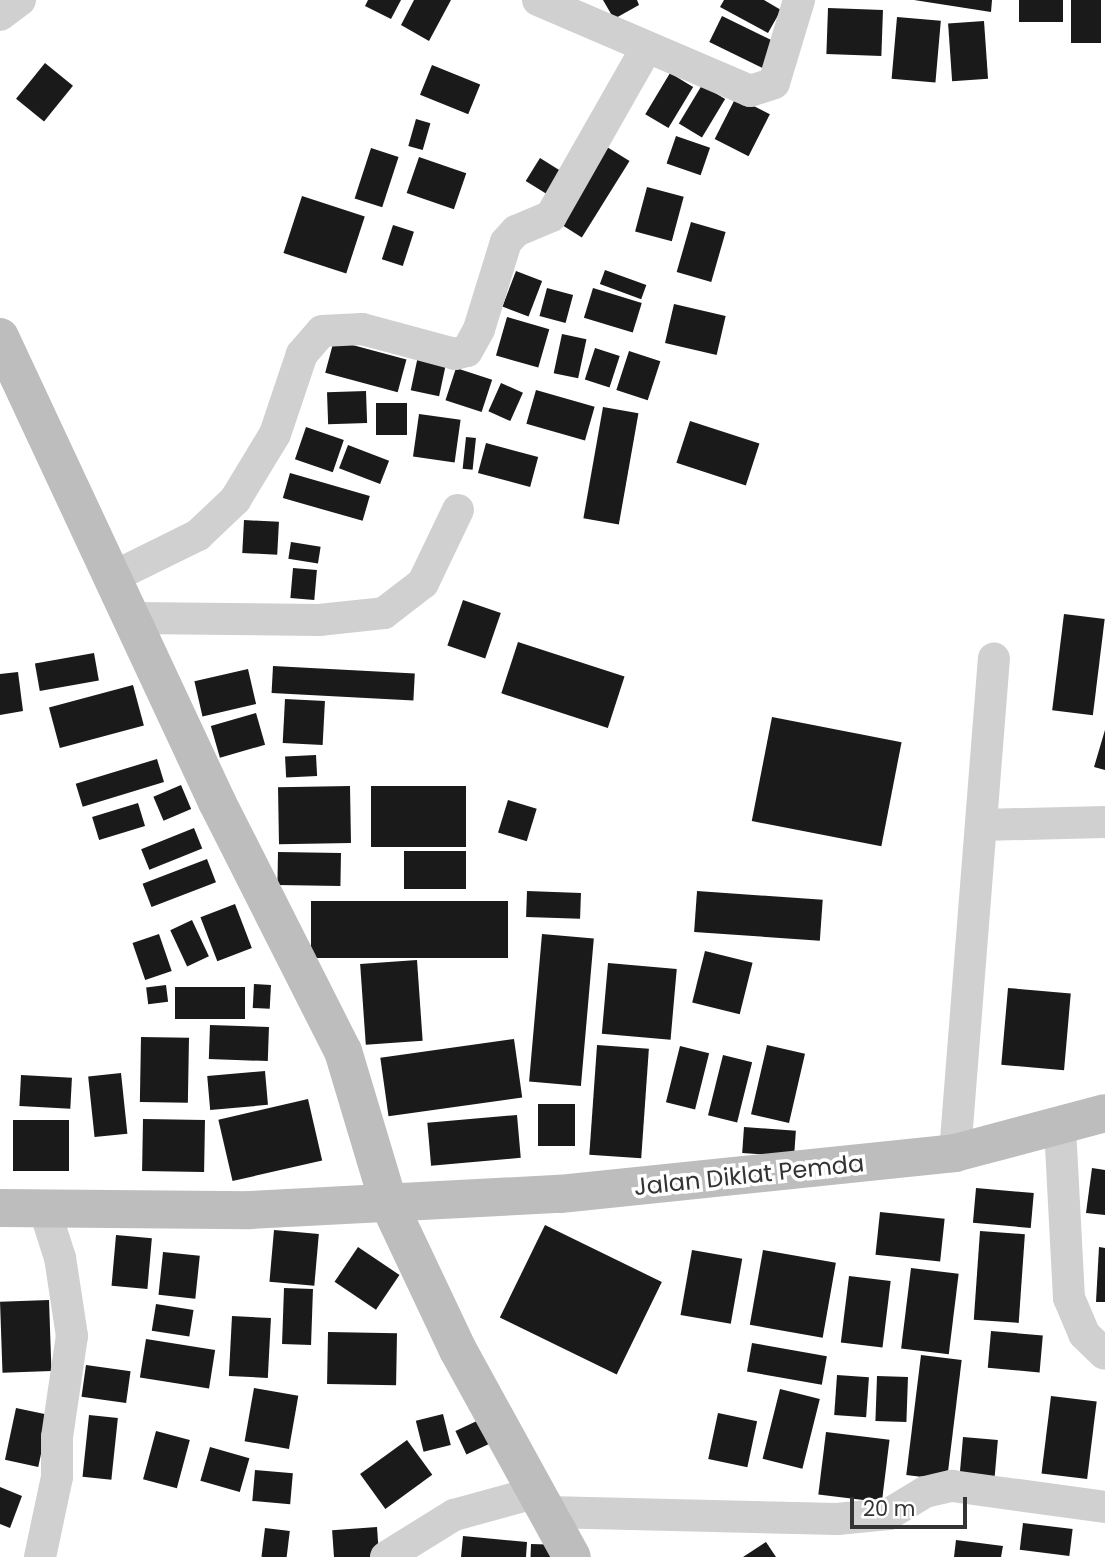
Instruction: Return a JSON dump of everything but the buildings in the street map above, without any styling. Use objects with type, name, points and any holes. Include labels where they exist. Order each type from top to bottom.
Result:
[{"type":"street","points":[[0,15],[20,0]]},
{"type":"street","points":[[538,0],[646,49],[750,91],[763,90],[774,83],[800,0]]},
{"type":"street","points":[[115,576],[198,535],[235,500],[275,434],[302,354],[322,331],[362,329],[455,354],[467,351],[506,242],[516,231],[551,216],[646,49]]},
{"type":"street","points":[[0,337],[115,576],[216,802],[343,1051],[389,1204],[458,1350],[572,1557]]},
{"type":"street","points":[[133,618],[318,620],[384,613],[423,583],[458,510]]},
{"type":"street","points":[[955,1153],[994,659]]},
{"type":"street","points":[[982,825],[1105,822]]},
{"type":"street","name":"Jalan Diklat Pemda","points":[[0,1208],[389,1204],[560,1194],[955,1153],[1105,1113]]},
{"type":"street","points":[[1060,1126],[1069,1298],[1084,1334],[1104,1353]]},
{"type":"street","points":[[40,1557],[53,1501],[72,1336],[61,1258],[44,1208]]},
{"type":"street","points":[[387,1557],[454,1515],[543,1502],[837,1519],[889,1514],[925,1492],[953,1486],[1105,1507]]}]
